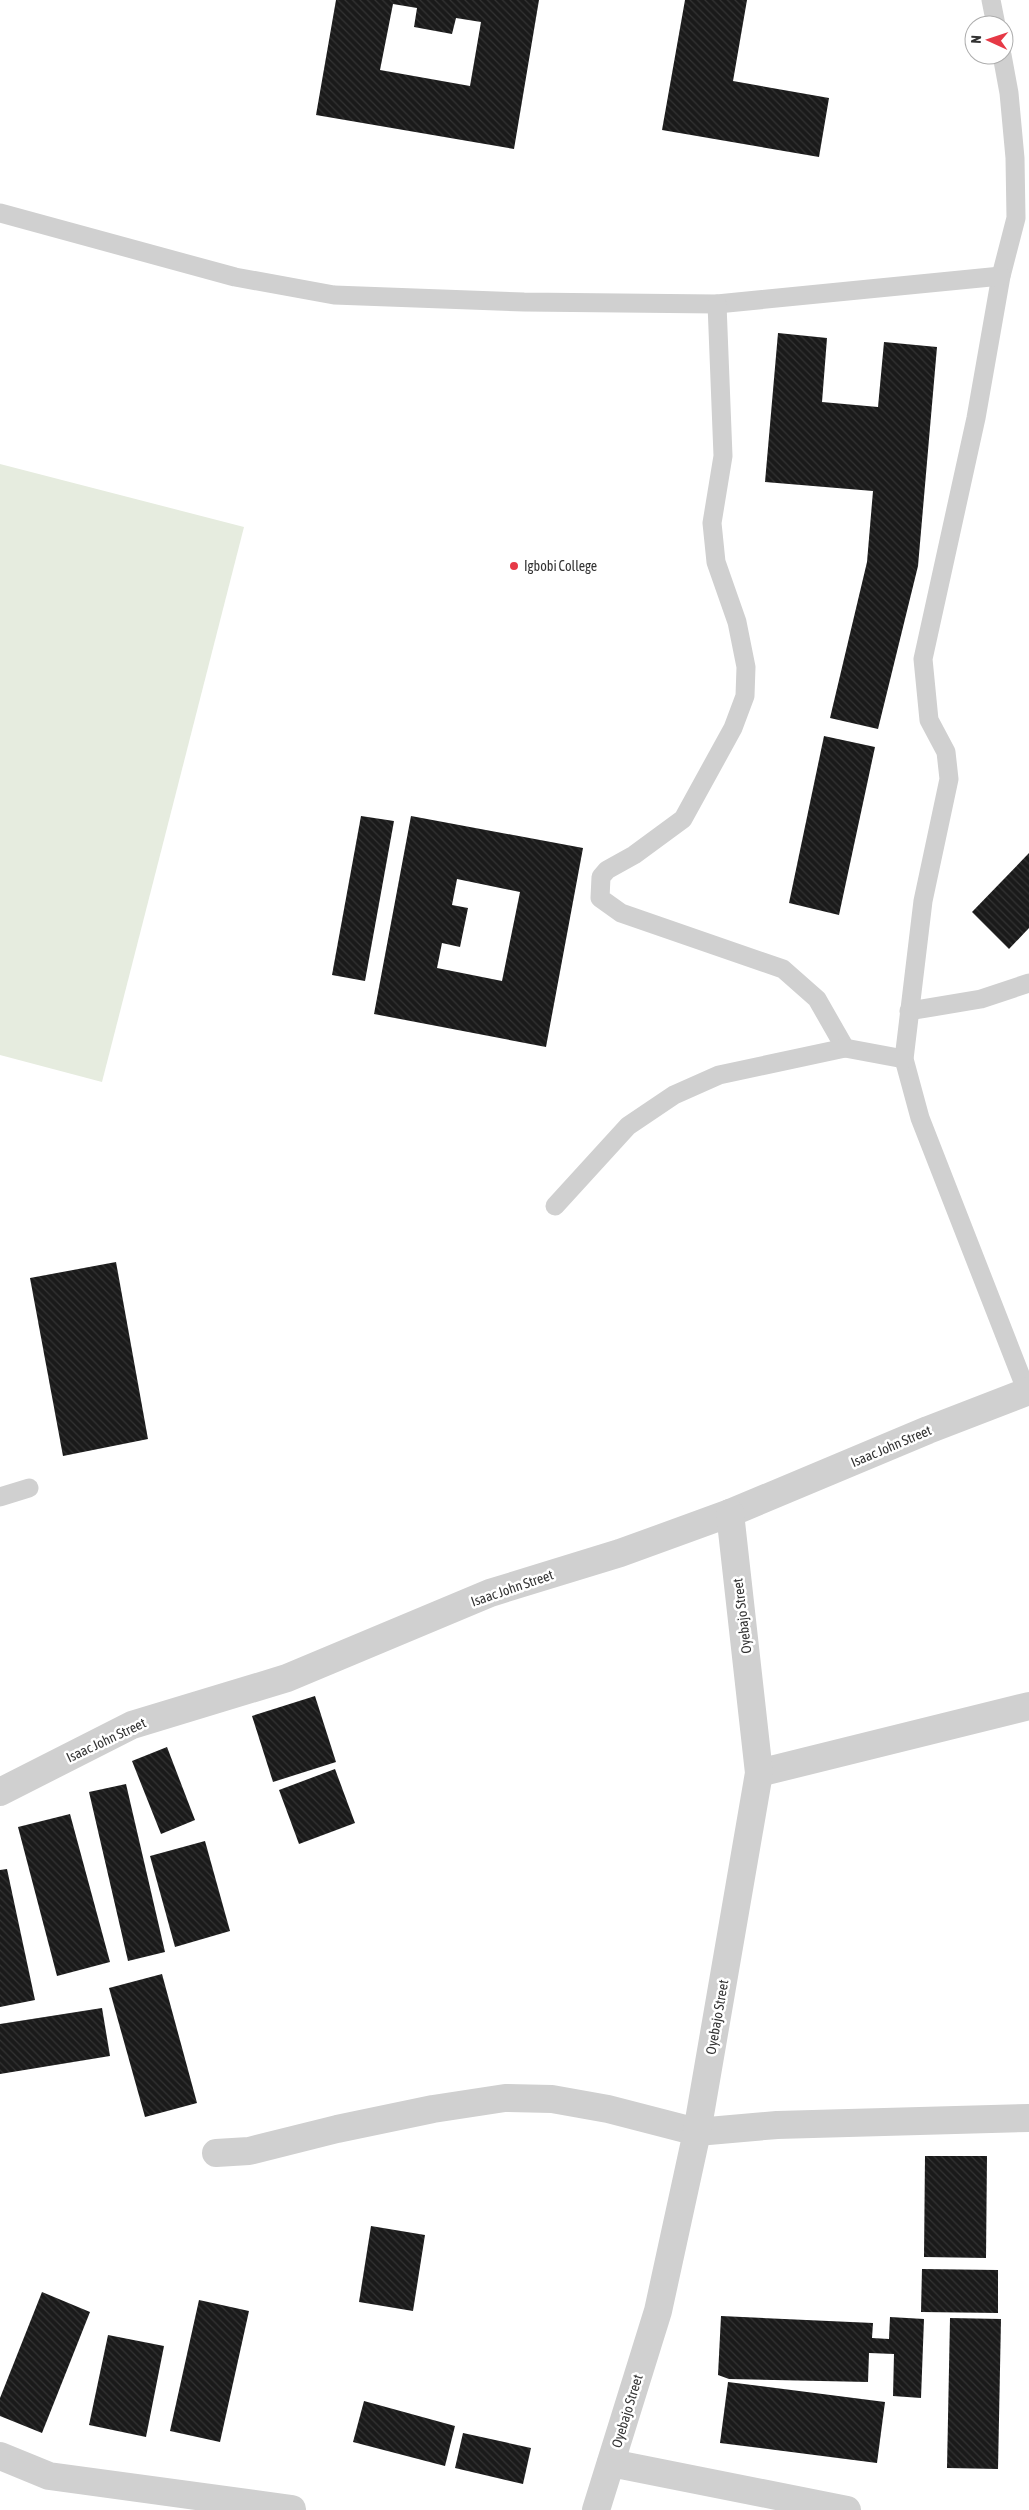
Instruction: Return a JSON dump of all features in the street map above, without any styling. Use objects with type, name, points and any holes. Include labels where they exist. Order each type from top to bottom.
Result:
[{"type":"street","name":"Isaac John Street","points":[[0,1792],[132,1725],[287,1678],[490,1593],[620,1552],[730,1513],[928,1430],[1028,1392]]},
{"type":"street","name":"Oyebajo Street","points":[[596,2510],[658,2311],[696,2132],[759,1774],[730,1513]]},
{"type":"street","points":[[759,1774],[1029,1706]]},
{"type":"street","points":[[216,2153],[249,2151],[337,2129],[433,2109],[505,2098],[552,2098],[608,2109],[696,2132],[777,2125],[1029,2118]]},
{"type":"street","points":[[0,2456],[49,2476],[292,2509]]},
{"type":"street","points":[[611,2463],[847,2510]]},
{"type":"lane","points":[[991,0],[994,15]]},
{"type":"lane","points":[[1004,65],[1022,158],[1016,218],[1001,276],[976,418],[924,659],[929,720],[946,752],[948,779],[923,901],[904,1059],[920,1118],[1028,1392]]},
{"type":"lane","points":[[0,212],[236,277],[334,295],[524,302],[716,304],[1001,276]]},
{"type":"lane","points":[[716,304],[723,456],[712,523],[716,562],[738,622],[746,667],[745,696],[733,728],[683,819],[634,855],[607,870],[601,877],[600,898],[621,913],[783,970],[817,999],[845,1048]]},
{"type":"lane","points":[[909,1011],[982,999],[1029,983]]},
{"type":"lane","points":[[555,1206],[628,1126],[674,1095],[719,1074],[845,1048],[904,1059]]},
{"type":"lane","points":[[0,1497],[28,1488]]},
{"type":"shaded area","points":[[0,464],[244,527],[102,1082],[0,1055]]},
{"type":"building","points":[[336,0],[539,0],[514,149],[316,115]],"holes":[[[393,4],[417,8],[414,27],[452,34],[456,18],[481,22],[470,86],[380,70]]]},
{"type":"building","points":[[685,0],[747,0],[733,81],[829,98],[819,157],[662,130]]},
{"type":"building","points":[[778,333],[827,338],[822,402],[878,407],[884,342],[937,347],[918,566],[878,729],[830,718],[867,562],[873,491],[765,482]]},
{"type":"building","points":[[824,736],[875,747],[839,915],[789,903]]},
{"type":"building","points":[[361,816],[394,821],[365,981],[332,975]]},
{"type":"building","points":[[411,816],[583,848],[546,1047],[374,1014]],"holes":[[[457,879],[520,892],[502,981],[437,968],[442,943],[460,947],[468,908],[452,905]]]},
{"type":"building","points":[[1029,853],[1029,928],[1009,949],[972,912]]},
{"type":"building","points":[[116,1262],[148,1439],[63,1456],[30,1278]]},
{"type":"building","points":[[315,1696],[336,1762],[273,1782],[252,1716]]},
{"type":"building","points":[[167,1747],[195,1820],[161,1834],[132,1761]]},
{"type":"building","points":[[335,1769],[355,1823],[299,1844],[279,1790]]},
{"type":"building","points":[[126,1784],[165,1952],[128,1961],[89,1792]]},
{"type":"building","points":[[70,1814],[110,1962],[57,1976],[18,1827]]},
{"type":"building","points":[[205,1841],[230,1931],[175,1947],[150,1856]]},
{"type":"building","points":[[7,1869],[35,2000],[0,2007],[0,1870]]},
{"type":"building","points":[[162,1974],[197,2103],[145,2117],[109,1988]]},
{"type":"building","points":[[102,2008],[110,2056],[0,2074],[0,2024]]},
{"type":"building","points":[[925,2156],[987,2156],[986,2258],[924,2257]]},
{"type":"building","points":[[371,2226],[425,2235],[413,2311],[359,2302]]},
{"type":"building","points":[[922,2269],[998,2270],[998,2313],[921,2312]]},
{"type":"building","points":[[42,2292],[90,2312],[42,2433],[0,2416],[0,2398]]},
{"type":"building","points":[[199,2300],[249,2311],[220,2442],[170,2431]]},
{"type":"building","points":[[721,2316],[873,2323],[872,2338],[889,2339],[890,2317],[924,2319],[921,2398],[893,2396],[894,2354],[869,2353],[868,2382],[729,2379],[718,2375]]},
{"type":"building","points":[[950,2318],[1001,2319],[998,2469],[947,2468]]},
{"type":"building","points":[[108,2335],[164,2346],[146,2437],[89,2425]]},
{"type":"building","points":[[728,2382],[885,2402],[877,2463],[720,2443]]},
{"type":"building","points":[[364,2401],[455,2426],[445,2466],[353,2442]]},
{"type":"building","points":[[463,2433],[531,2448],[523,2484],[455,2468]]},
{"type":"place","name":"Igbobi College","points":[[514,566]]}]
